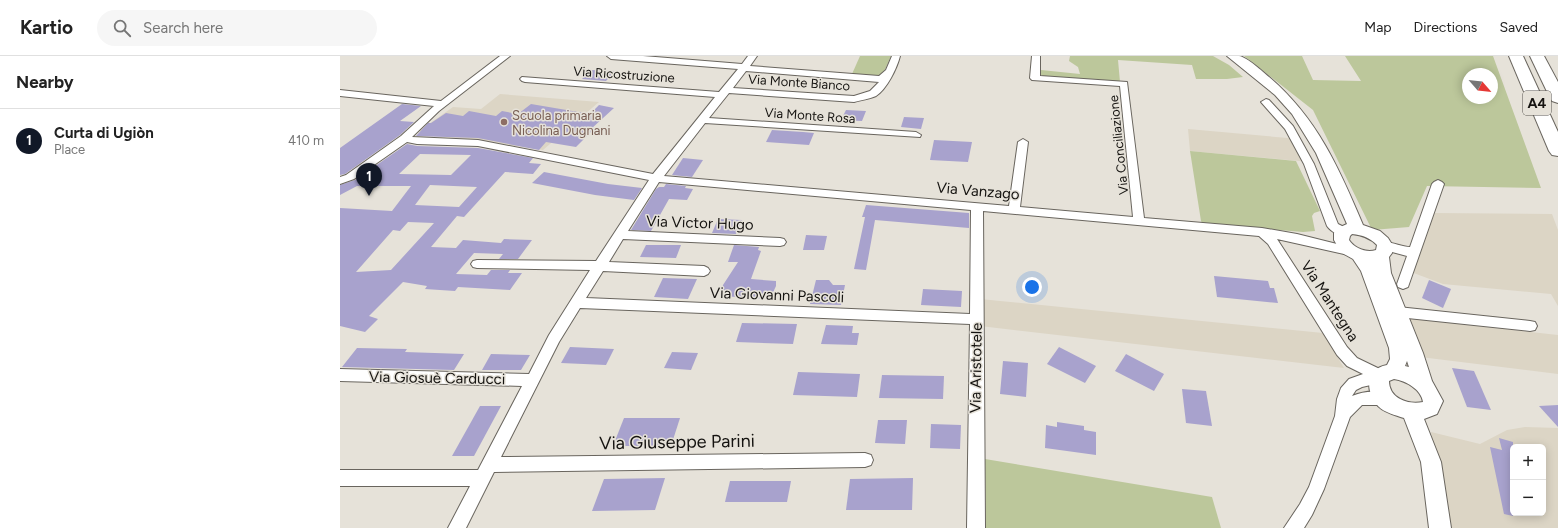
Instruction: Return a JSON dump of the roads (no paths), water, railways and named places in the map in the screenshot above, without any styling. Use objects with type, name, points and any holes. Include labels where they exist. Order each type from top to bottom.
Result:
[{"type":"highway","name":"A4","points":[[1516,56],[1558,151]]},
{"type":"highway","name":"A4","points":[[1537,56],[1558,98]]},
{"type":"street","points":[[340,181],[350,177],[405,138],[416,126],[442,104],[506,56]]},
{"type":"street","points":[[611,56],[880,79],[886,78]]},
{"type":"street","points":[[457,528],[554,339],[576,303],[656,178],[753,56]]},
{"type":"street","name":"Via Monte Bianco","points":[[724,92],[854,99],[877,92],[886,78],[896,56]]},
{"type":"street","name":"Via Conciliazione","points":[[1036,56],[1035,78],[1124,84],[1139,220]]},
{"type":"street","points":[[1233,56],[1271,83],[1296,109],[1322,148],[1335,175],[1348,232],[1342,241],[1344,245],[1355,253],[1369,269],[1398,348],[1399,359],[1384,375],[1378,388],[1385,399],[1393,406],[1412,413],[1420,413],[1427,410],[1431,405],[1432,399],[1424,385],[1414,353],[1383,273],[1382,241],[1371,233],[1348,232],[1333,226],[1309,164],[1289,128],[1266,102]]},
{"type":"street","name":"Via Ricostruzione","points":[[525,80],[724,92]]},
{"type":"street","points":[[340,93],[442,104]]},
{"type":"street","name":"Via Monte Rosa","points":[[702,120],[916,135]]},
{"type":"street","name":"Via Vanzago","points":[[405,138],[417,141],[478,143],[656,178],[1139,220],[1271,236],[1297,238],[1332,236],[1348,232]]},
{"type":"street","points":[[1014,210],[1023,142]]},
{"type":"street","points":[[1403,284],[1438,184]]},
{"type":"street","name":"Via Aristotele","points":[[976,528],[977,207]]},
{"type":"street","name":"Via Victor Hugo","points":[[619,235],[780,242]]},
{"type":"street","name":"Via Mantegna","points":[[1271,236],[1345,355],[1352,362],[1384,375]]},
{"type":"street","name":"Via Vanzago","points":[[1297,238],[1355,253]]},
{"type":"street","points":[[1355,253],[1368,257],[1383,251],[1415,252]]},
{"type":"street","points":[[477,264],[600,266],[704,271]]},
{"type":"street","name":"Via Giovanni Pascoli","points":[[576,303],[977,319]]},
{"type":"street","points":[[1398,312],[1530,326]]},
{"type":"street","points":[[1343,415],[1343,400],[1347,389],[1353,384],[1384,375],[1410,375],[1424,385]]},
{"type":"street","name":"Via Giosuè Carducci","points":[[340,376],[533,380]]},
{"type":"street","points":[[1293,528],[1307,509],[1323,471],[1343,415],[1353,402],[1359,399],[1385,399]]},
{"type":"street","points":[[1412,413],[1431,462],[1440,528]]},
{"type":"street","name":"Via Giuseppe Parini","points":[[340,478],[486,471],[865,460]]},
{"type":"place","name":"Scuola primaria Nicolina Dugnani","points":[[504,122]]},
{"type":"place","name":"Curta di Ugiòn","points":[[369,196]]}]
